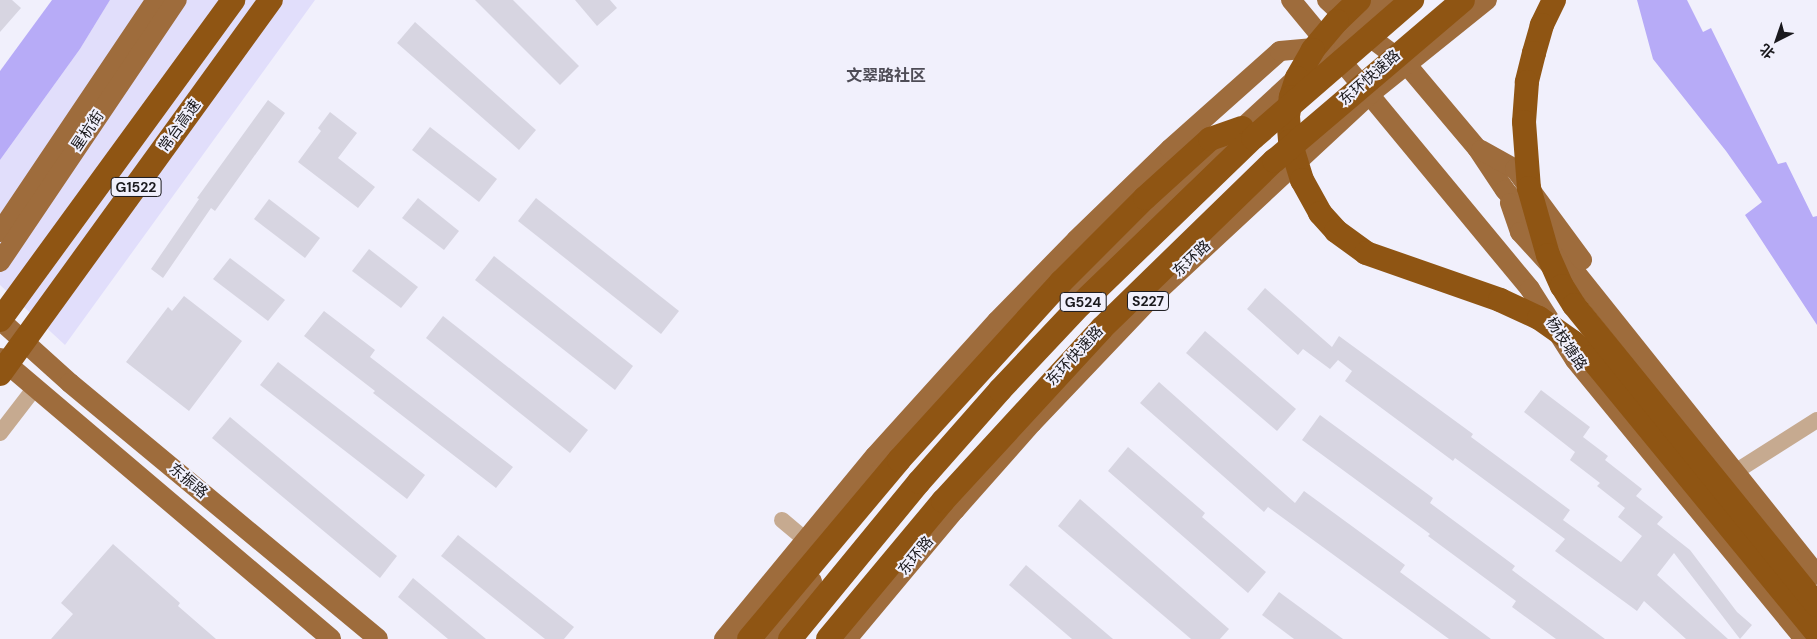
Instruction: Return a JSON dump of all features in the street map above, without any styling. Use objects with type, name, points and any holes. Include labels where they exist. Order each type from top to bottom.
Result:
[{"type":"highway","points":[[121,153],[221,0]]},
{"type":"highway","name":"G1522","points":[[0,320],[233,0]]},
{"type":"highway","name":"常台高速","points":[[0,374],[271,0]]},
{"type":"highway","points":[[1359,0],[1337,21],[1313,50],[1297,78],[1290,97],[1288,117],[1290,141],[1302,180],[1320,213],[1336,231],[1366,253],[1500,300],[1539,318],[1573,342],[1590,357],[1817,633]]},
{"type":"highway","name":"东环快速路","points":[[790,639],[919,482],[1000,390],[1081,304],[1253,138],[1412,0]]},
{"type":"highway","name":"东环快速路","points":[[828,639],[943,501],[1102,328],[1274,161],[1463,0]]},
{"type":"highway","points":[[1554,0],[1542,25],[1534,53],[1526,92],[1524,122],[1529,188],[1548,255],[1562,286],[1574,306],[1817,605]]},
{"type":"highway","points":[[749,639],[918,439],[1061,282],[1144,198],[1210,139],[1242,128]]},
{"type":"main road","name":"星杭街","points":[[0,232],[156,0]]},
{"type":"main road","name":"星杭街","points":[[0,262],[176,0]]},
{"type":"main road","name":"杨枝塘路","points":[[1291,0],[1530,289],[1575,360],[1804,639]]},
{"type":"main road","points":[[1327,0],[1354,25],[1407,65],[1477,148],[1505,190],[1565,259],[1817,575]]},
{"type":"main road","points":[[766,639],[906,468],[1068,291],[1242,128],[1354,25],[1384,0]]},
{"type":"main road","name":"东环路","points":[[847,639],[955,510],[1113,336],[1198,253],[1370,94],[1487,0]]},
{"type":"main road","points":[[724,639],[875,456],[997,321],[1170,148],[1280,51],[1330,47]]},
{"type":"main road","points":[[1477,148],[1515,169],[1598,282],[1607,313]]},
{"type":"main road","name":"东振路","points":[[0,320],[70,383],[378,639]]},
{"type":"main road","name":"东振路","points":[[0,358],[331,639]]},
{"type":"main road","points":[[805,539],[822,554],[824,566]]},
{"type":"street","points":[[0,434],[34,388]]},
{"type":"street","points":[[1735,472],[1817,420]]},
{"type":"street","points":[[782,520],[805,539]]},
{"type":"shaded area","points":[[52,0],[110,0],[80,49],[0,160],[0,71]]},
{"type":"shaded area","points":[[110,0],[315,0],[65,345],[0,285],[0,160],[80,49]]},
{"type":"shaded area","points":[[1637,0],[1687,0],[1703,32],[1711,28],[1778,164],[1786,162],[1813,217],[1817,216],[1817,325],[1745,215],[1762,202],[1726,151],[1653,59]]},
{"type":"building","points":[[0,0],[12,0],[21,8],[0,32]]},
{"type":"building","points":[[475,0],[513,0],[579,66],[560,85]]},
{"type":"building","points":[[575,0],[610,0],[617,8],[597,26]]},
{"type":"building","points":[[415,22],[536,130],[519,150],[397,43]]},
{"type":"building","points":[[268,100],[285,113],[215,211],[211,208],[163,278],[151,269],[199,199],[197,198]]},
{"type":"building","points":[[330,112],[357,133],[338,158],[375,187],[358,208],[298,162],[321,131],[318,128]]},
{"type":"building","points":[[430,127],[497,179],[479,202],[412,150]]},
{"type":"building","points":[[418,198],[459,231],[444,250],[402,218]]},
{"type":"building","points":[[536,198],[679,311],[661,334],[518,221]]},
{"type":"building","points":[[269,199],[320,238],[305,258],[254,219]]},
{"type":"building","points":[[369,249],[418,287],[401,308],[352,271]]},
{"type":"building","points":[[494,256],[633,366],[615,390],[475,280]]},
{"type":"building","points":[[230,258],[285,300],[268,321],[213,279]]},
{"type":"building","points":[[1265,288],[1332,347],[1339,336],[1473,434],[1471,437],[1570,510],[1563,520],[1621,562],[1642,536],[1618,517],[1625,508],[1597,486],[1600,483],[1570,460],[1575,452],[1524,412],[1541,390],[1590,427],[1583,437],[1608,456],[1605,460],[1642,489],[1636,496],[1663,517],[1657,524],[1690,550],[1737,612],[1752,625],[1740,639],[1674,553],[1657,575],[1728,639],[1686,639],[1644,601],[1637,611],[1555,551],[1565,539],[1455,458],[1453,461],[1345,381],[1352,371],[1338,360],[1330,369],[1303,349],[1298,355],[1247,309]]},
{"type":"building","points":[[184,296],[242,341],[189,411],[126,362],[168,307],[172,311]]},
{"type":"building","points":[[324,311],[375,350],[370,357],[513,467],[496,488],[373,393],[375,391],[304,336]]},
{"type":"building","points":[[443,316],[588,430],[570,453],[426,338]]},
{"type":"building","points":[[1205,331],[1296,409],[1277,431],[1186,353]]},
{"type":"building","points":[[278,362],[425,475],[407,499],[260,385]]},
{"type":"building","points":[[1159,382],[1295,503],[1304,491],[1405,565],[1400,572],[1491,639],[1449,639],[1268,507],[1264,512],[1140,403]]},
{"type":"building","points":[[1320,415],[1433,498],[1430,503],[1515,566],[1512,570],[1605,639],[1556,639],[1512,607],[1516,601],[1428,536],[1430,534],[1302,440]]},
{"type":"building","points":[[230,417],[397,556],[380,578],[212,438]]},
{"type":"building","points":[[1128,447],[1205,513],[1202,517],[1266,572],[1248,593],[1108,471]]},
{"type":"building","points":[[1080,499],[1229,629],[1220,639],[1191,639],[1058,526]]},
{"type":"building","points":[[458,535],[574,627],[564,639],[545,639],[441,556]]},
{"type":"building","points":[[113,544],[180,603],[178,606],[216,639],[51,639],[73,614],[61,603]]},
{"type":"building","points":[[1026,565],[1113,639],[1072,639],[1009,585]]},
{"type":"building","points":[[413,578],[486,639],[448,639],[398,597]]},
{"type":"building","points":[[1279,592],[1343,639],[1294,639],[1262,615]]},
{"type":"district","name":"文翠路社区","points":[[886,76]]}]
